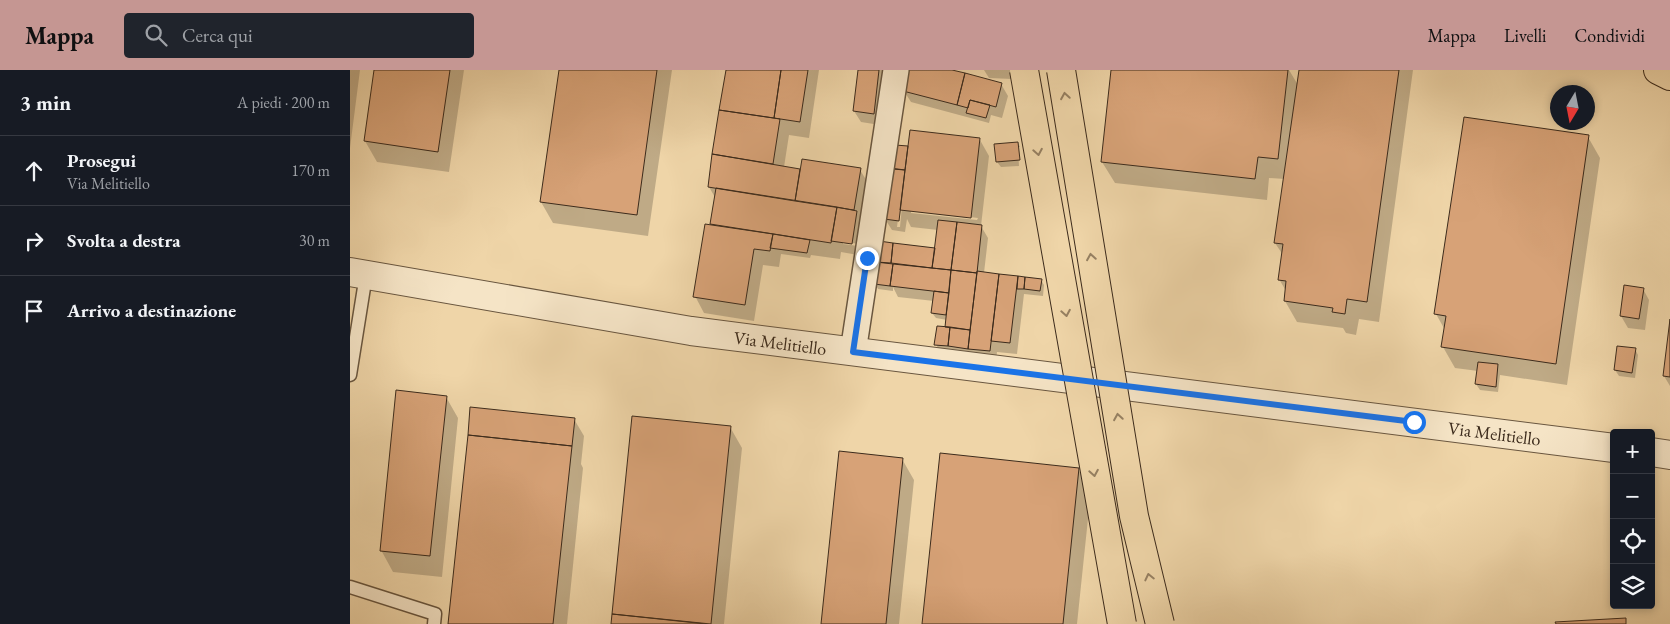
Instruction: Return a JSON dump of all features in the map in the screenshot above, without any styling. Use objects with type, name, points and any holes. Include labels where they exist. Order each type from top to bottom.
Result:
[{"type":"highway","points":[[1024,70],[1122,624]]},
{"type":"highway","points":[[1060,70],[1134,516],[1160,624]]},
{"type":"highway","points":[[1658,70],[1670,76]]},
{"type":"street","points":[[853,352],[896,70]]},
{"type":"street","name":"Via Melitiello","points":[[358,274],[690,331],[1610,447]]},
{"type":"street","points":[[1655,453],[1670,455]]},
{"type":"lane","name":"Via Melitiello","points":[[350,375],[358,274]]},
{"type":"lane","points":[[350,588],[435,614],[434,624]]},
{"type":"building","points":[[374,70],[450,70],[438,152],[364,141]]},
{"type":"building","points":[[559,70],[657,70],[637,215],[540,202]]},
{"type":"building","points":[[726,70],[781,70],[774,118],[719,110]]},
{"type":"building","points":[[781,70],[808,70],[800,122],[774,118]]},
{"type":"building","points":[[858,70],[879,70],[874,114],[853,111]]},
{"type":"building","points":[[908,70],[952,70],[965,73],[957,105],[903,91]]},
{"type":"building","points":[[1111,70],[1288,70],[1278,159],[1258,157],[1255,179],[1101,162]]},
{"type":"building","points":[[1299,70],[1399,70],[1367,302],[1347,299],[1345,314],[1332,312],[1333,308],[1284,301],[1286,281],[1278,280],[1283,244],[1274,243]]},
{"type":"building","points":[[965,73],[1002,83],[996,107],[970,100],[968,108],[957,105]]},
{"type":"building","points":[[970,100],[990,105],[986,118],[966,113]]},
{"type":"building","points":[[719,110],[780,119],[773,164],[712,154]]},
{"type":"building","points":[[1464,117],[1589,135],[1556,364],[1441,347],[1446,316],[1434,314]]},
{"type":"building","points":[[910,130],[980,138],[971,218],[900,210]]},
{"type":"building","points":[[1018,142],[1020,160],[996,162],[994,144]]},
{"type":"building","points":[[895,145],[908,146],[905,170],[892,169]]},
{"type":"building","points":[[712,154],[800,169],[795,201],[708,187]]},
{"type":"building","points":[[802,159],[861,168],[854,210],[795,201]]},
{"type":"building","points":[[890,168],[905,170],[899,221],[884,219]]},
{"type":"building","points":[[716,188],[837,207],[831,243],[710,224]]},
{"type":"building","points":[[837,207],[857,211],[852,244],[831,241]]},
{"type":"building","points":[[938,220],[957,222],[951,270],[932,268]]},
{"type":"building","points":[[957,222],[982,225],[977,273],[951,270]]},
{"type":"building","points":[[705,224],[773,234],[770,251],[754,249],[745,305],[693,297]]},
{"type":"building","points":[[773,234],[810,240],[807,253],[770,248]]},
{"type":"building","points":[[879,241],[893,243],[891,263],[876,262]]},
{"type":"building","points":[[893,243],[935,248],[932,268],[891,263]]},
{"type":"building","points":[[876,262],[893,264],[890,286],[874,284]]},
{"type":"building","points":[[893,264],[951,270],[949,293],[890,286]]},
{"type":"building","points":[[951,270],[977,273],[970,330],[945,327]]},
{"type":"building","points":[[977,271],[999,274],[990,351],[968,349]]},
{"type":"building","points":[[999,274],[1018,276],[1010,343],[991,341]]},
{"type":"building","points":[[1018,276],[1025,277],[1024,289],[1017,289]]},
{"type":"building","points":[[1025,277],[1042,279],[1040,291],[1024,289]]},
{"type":"building","points":[[1624,285],[1644,288],[1639,319],[1620,316]]},
{"type":"building","points":[[934,291],[949,293],[946,315],[931,313]]},
{"type":"building","points":[[1670,319],[1670,377],[1663,376]]},
{"type":"building","points":[[937,326],[950,327],[948,346],[934,345]]},
{"type":"building","points":[[950,327],[970,330],[968,349],[948,346]]},
{"type":"building","points":[[1617,346],[1636,348],[1632,373],[1614,370]]},
{"type":"building","points":[[1478,362],[1498,364],[1496,387],[1475,384]]},
{"type":"building","points":[[396,390],[447,396],[430,556],[380,551]]},
{"type":"building","points":[[470,407],[575,418],[572,446],[468,435]]},
{"type":"building","points":[[632,416],[731,426],[711,624],[612,614]]},
{"type":"building","points":[[468,435],[572,446],[553,624],[448,624]]},
{"type":"building","points":[[839,451],[903,458],[886,624],[821,624]]},
{"type":"building","points":[[940,453],[1079,468],[1063,624],[922,624]]},
{"type":"building","points":[[612,614],[706,624],[611,624]]},
{"type":"building","points":[[1626,618],[1626,624],[1556,624],[1555,622]]},
{"type":"route","points":[[867,258],[853,352],[1414,422]]}]
